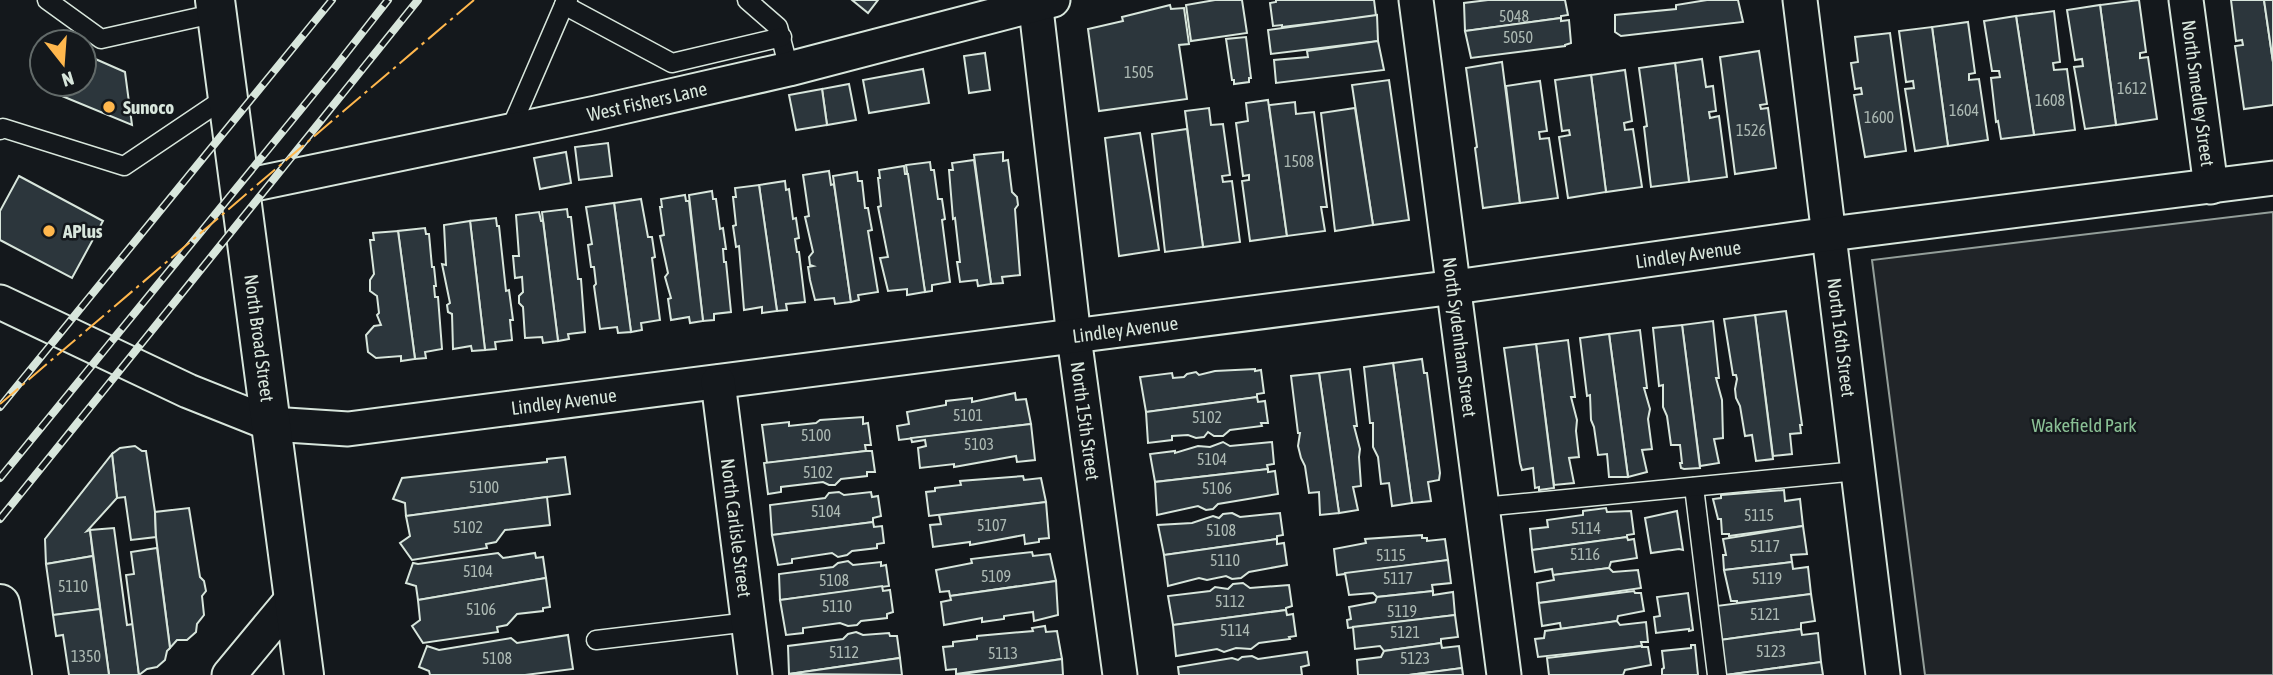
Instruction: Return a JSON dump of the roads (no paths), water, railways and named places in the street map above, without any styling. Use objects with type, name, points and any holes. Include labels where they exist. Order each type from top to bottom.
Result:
[{"type":"main road","name":"North Broad Street","points":[[216,7],[304,675]]},
{"type":"main road","points":[[0,604],[12,675]]},
{"type":"street","name":"North Sydenham Street","points":[[1416,0],[1504,675]]},
{"type":"street","name":"North 16th Street","points":[[1800,0],[1883,675]]},
{"type":"street","name":"North Smedley Street","points":[[2186,0],[2211,187]]},
{"type":"street","name":"West Fishers Lane","points":[[240,187],[596,113],[785,53],[1041,2]]},
{"type":"street","name":"North 15th Street","points":[[1041,2],[1074,337],[1120,675]]},
{"type":"street","name":"Lindley Avenue","points":[[0,302],[188,391],[271,424],[348,429],[1074,337],[1830,234],[2273,178]]},
{"type":"street","name":"North Carlisle Street","points":[[718,382],[755,675]]},
{"type":"street","points":[[229,675],[293,598]]},
{"type":"lane","points":[[47,0],[101,38],[216,7]]},
{"type":"lane","points":[[510,130],[566,3],[672,64],[785,53],[778,27],[747,0]]},
{"type":"lane","points":[[0,130],[4,128],[124,166],[228,96]]},
{"type":"lane","points":[[1482,507],[1857,471]]},
{"type":"lane","points":[[1694,487],[1717,675]]},
{"type":"lane","points":[[596,640],[749,622]]},
{"type":"railway","points":[[0,407],[332,0]]},
{"type":"railway","points":[[0,478],[388,0]]},
{"type":"railway","points":[[0,519],[418,0]]},
{"type":"place","name":"Sunoco","points":[[109,107]]},
{"type":"place","name":"APlus","points":[[49,231]]},
{"type":"park label","name":"Wakefield Park","points":[[2084,425]]}]
